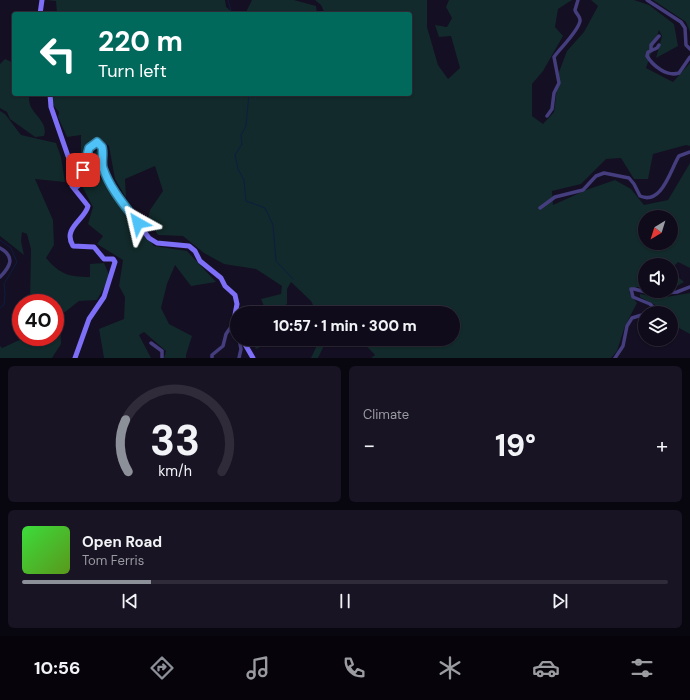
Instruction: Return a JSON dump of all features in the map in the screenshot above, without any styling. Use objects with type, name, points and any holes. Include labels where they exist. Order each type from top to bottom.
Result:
[{"type":"street","points":[[40,12],[42,0]]},
{"type":"street","points":[[547,116],[552,109],[554,93],[559,84],[554,57],[570,39],[579,24],[579,17],[575,10],[578,0]]},
{"type":"street","points":[[647,0],[681,22],[685,28],[686,45],[690,48]]},
{"type":"street","points":[[651,51],[651,45],[659,36]]},
{"type":"street","points":[[659,45],[647,56],[652,65],[670,74],[679,72],[690,57]]},
{"type":"street","points":[[50,96],[51,107],[69,158],[71,184],[88,206],[86,212],[76,222],[71,230],[70,242],[73,246],[94,247],[104,258],[113,259],[115,262],[104,297],[89,319],[75,358]]},
{"type":"street","points":[[75,188],[78,186],[89,148],[97,142],[102,147],[104,154],[103,167],[116,194],[149,238],[157,243],[183,244],[195,250],[200,261],[218,274],[225,286],[235,295],[237,306]]},
{"type":"street","points":[[540,208],[555,197],[583,190],[596,176],[604,173],[628,178],[634,184],[640,196],[647,198],[653,196],[668,181],[679,156],[690,152]]},
{"type":"street","points":[[0,248],[6,252],[10,262],[9,268],[0,277]]},
{"type":"street","points":[[652,306],[633,297],[631,290],[638,289],[654,294],[677,292],[690,287]]},
{"type":"street","points":[[615,358],[623,346],[627,326],[632,318],[638,316]]},
{"type":"street","points":[[212,358],[212,354],[223,346],[226,334],[230,328]]},
{"type":"street","points":[[151,343],[162,351],[162,358]]},
{"type":"street","points":[[239,358],[241,346]]},
{"type":"street","points":[[245,346],[253,358]]},
{"type":"green space","points":[[46,0],[225,0],[226,7],[232,12],[57,12],[56,1]]},
{"type":"green space","points":[[252,0],[294,0],[316,6],[317,12],[246,12]]},
{"type":"green space","points":[[315,0],[427,0],[427,27],[438,65],[448,79],[460,68],[451,36],[439,37],[435,25],[447,27],[452,18],[446,7],[449,0],[572,0],[558,9],[555,27],[563,36],[543,71],[532,84],[532,116],[543,124],[554,112],[559,72],[567,51],[584,32],[598,6],[591,0],[634,0],[649,5],[674,24],[678,46],[656,58],[662,36],[659,30],[646,68],[673,82],[690,63],[690,146],[686,145],[653,154],[648,179],[634,179],[621,158],[606,159],[581,184],[552,191],[553,205],[586,190],[615,180],[631,189],[644,205],[668,200],[690,163],[690,268],[678,262],[678,258],[638,258],[638,287],[629,292],[637,303],[625,326],[617,351],[611,358],[371,358],[375,355],[367,346],[460,346],[460,306],[314,306],[311,301],[291,282],[287,289],[287,304],[285,306],[264,306],[261,299],[281,294],[282,286],[256,269],[224,264],[204,253],[183,236],[158,235],[148,221],[150,210],[163,191],[155,166],[125,179],[126,198],[115,179],[109,146],[98,137],[87,146],[81,157],[81,135],[67,137],[58,117],[59,112],[52,104],[54,96],[412,96],[412,12],[324,12],[321,5]]},
{"type":"green space","points":[[653,0],[690,0],[690,32],[686,22]]},
{"type":"green space","points":[[5,59],[12,62],[12,96],[29,96],[29,102],[33,111],[43,124],[45,131],[44,136],[35,137],[10,119],[7,112],[0,108],[0,64]]},
{"type":"green space","points":[[0,111],[5,114],[21,135],[56,143],[61,157],[65,182],[35,179],[53,220],[54,245],[46,258],[56,268],[65,274],[76,276],[90,277],[90,264],[104,263],[110,277],[97,300],[79,301],[64,313],[64,294],[30,294],[31,249],[27,234],[22,232],[21,241],[24,255],[0,236]]},
{"type":"green space","points":[[97,150],[100,153],[99,176],[154,246],[187,251],[216,282],[191,286],[175,265],[167,284],[161,308],[169,324],[192,336],[186,358],[164,358],[166,351],[144,332],[139,335],[151,358],[104,358],[99,329],[124,319],[125,297],[119,286],[123,260],[97,244],[103,236],[88,224],[93,207],[83,188],[92,159]]},
{"type":"green space","points":[[678,277],[684,282],[678,286]]},
{"type":"green space","points":[[690,293],[690,334],[678,328],[678,306],[657,306],[642,298],[678,298],[678,295]]},
{"type":"green space","points":[[12,343],[12,346],[60,346],[52,358],[0,358],[0,346],[2,348]]},
{"type":"green space","points":[[254,346],[262,346],[256,349]]},
{"type":"green space","points":[[317,346],[324,346],[318,358],[311,358]]},
{"type":"waterway","points":[[228,0],[231,12]]},
{"type":"waterway","points":[[249,96],[246,126],[241,135],[242,144],[235,155],[238,169],[244,180],[246,201],[265,208],[273,225],[276,261],[293,279]]},
{"type":"waterway","points":[[0,240],[11,248],[17,262],[4,284],[4,305],[0,308]]},
{"type":"route","points":[[83,170],[85,158],[89,148],[97,142],[102,147],[104,154],[103,167],[116,194],[138,223]]}]
